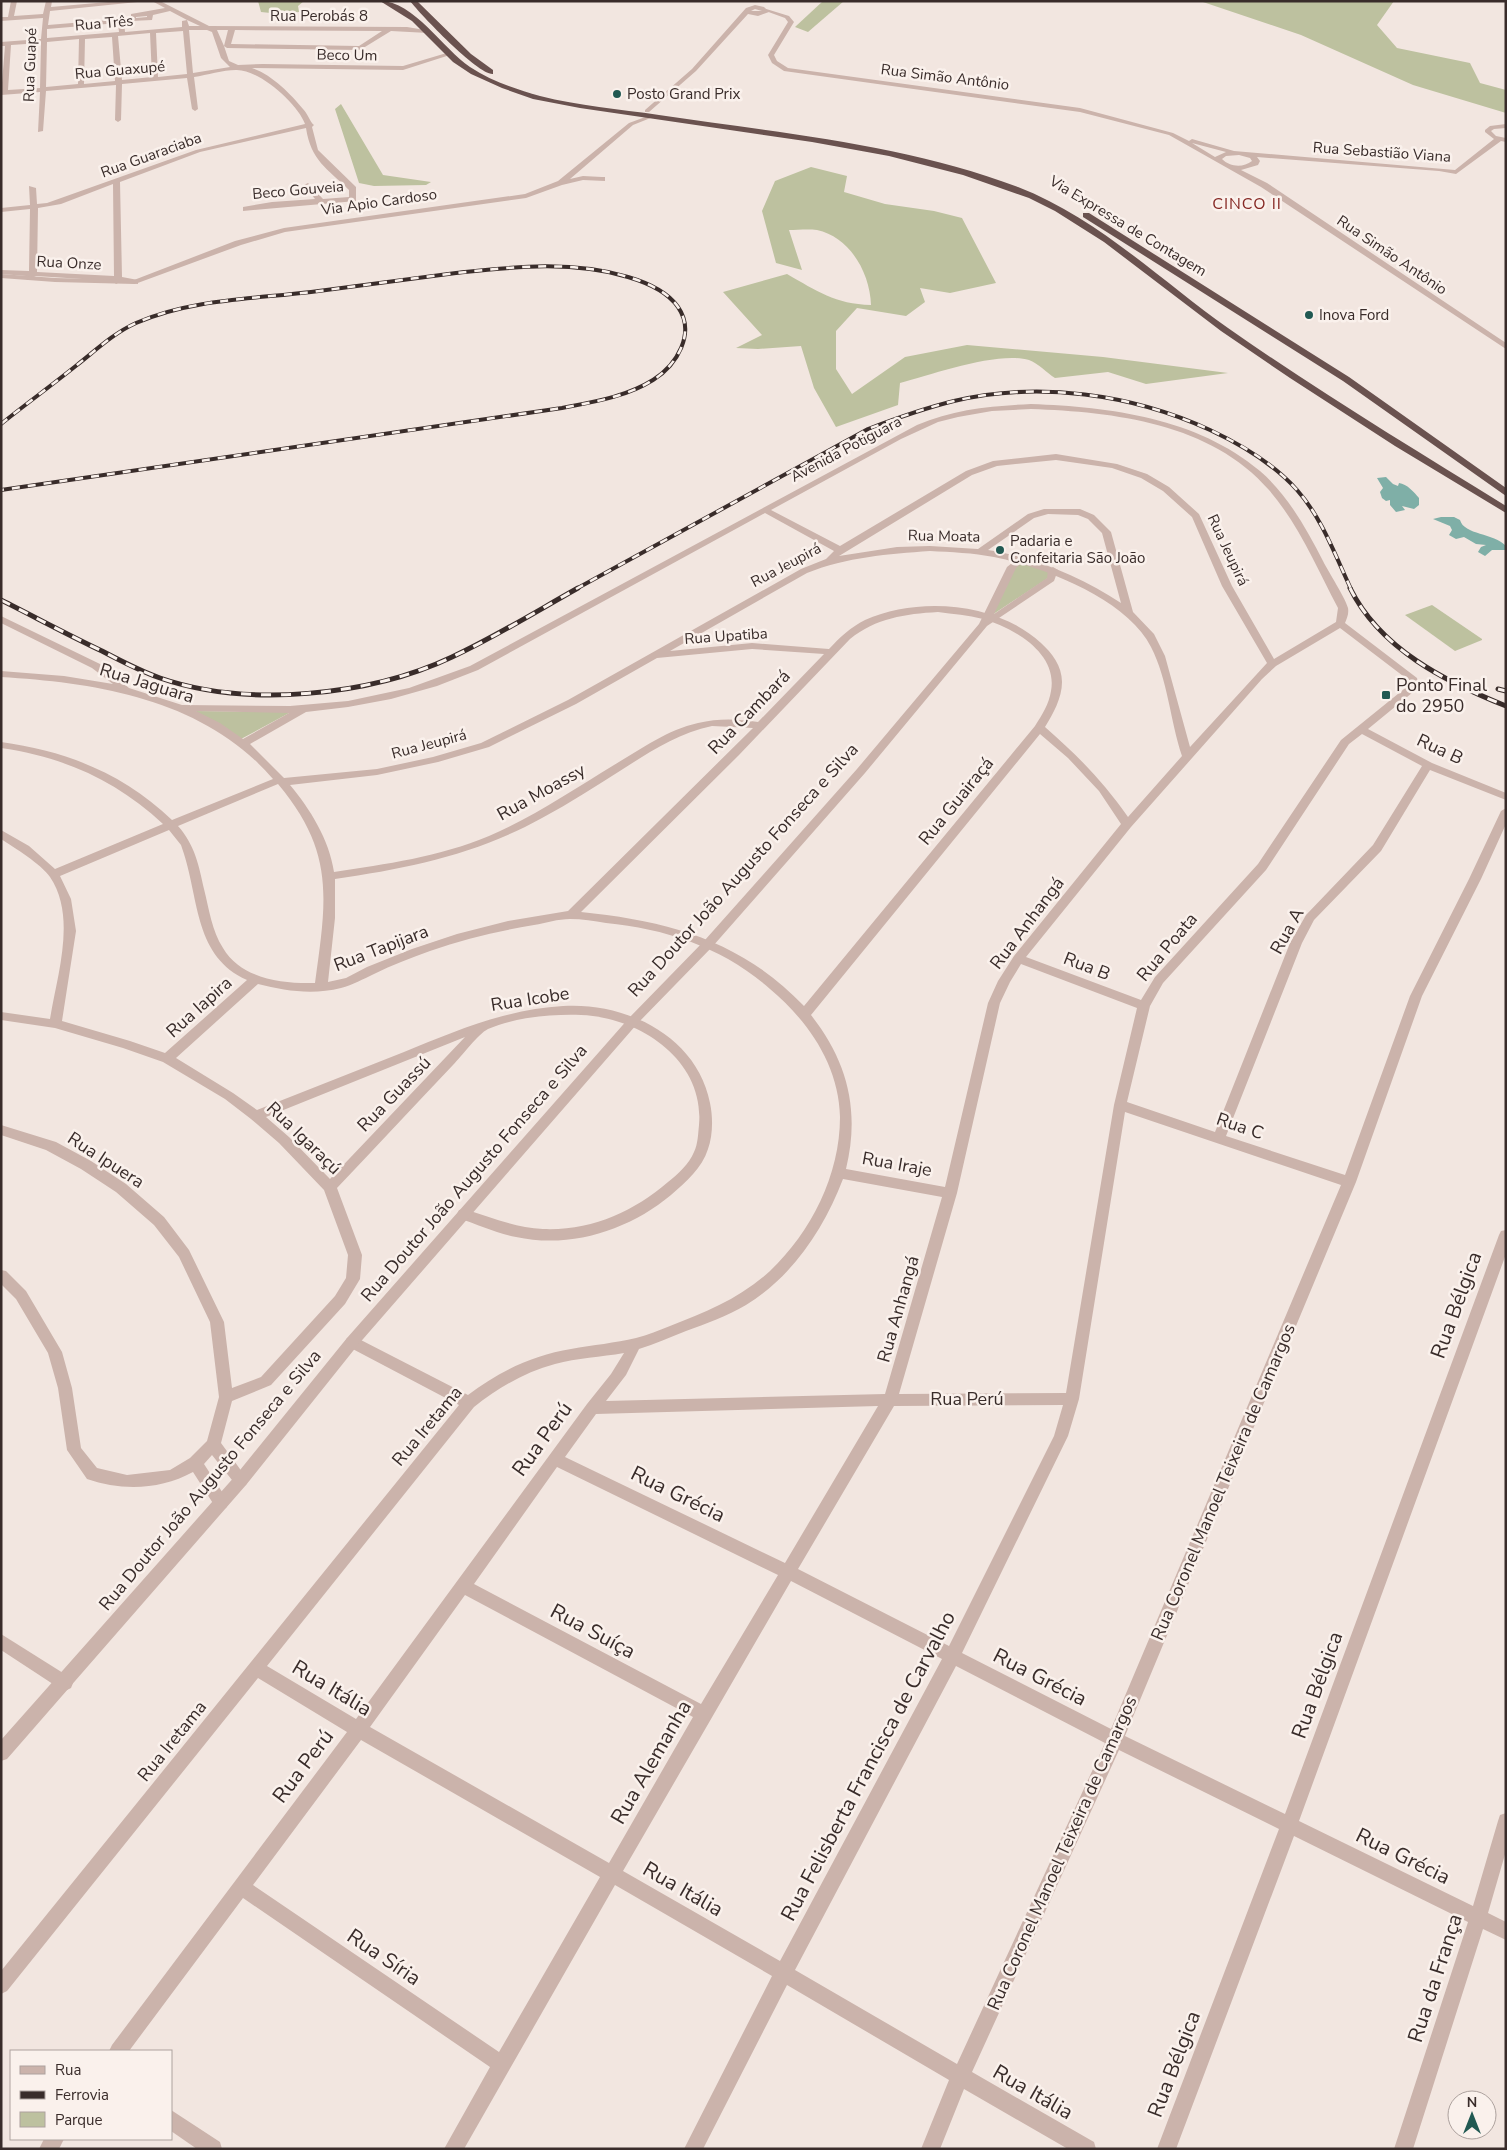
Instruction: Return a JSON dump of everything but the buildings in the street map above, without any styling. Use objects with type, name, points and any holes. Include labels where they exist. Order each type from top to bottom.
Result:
[{"type":"highway","name":"Via Expressa de Contagem","points":[[383,1],[406,14],[428,31],[448,52],[477,74],[535,96],[586,107],[632,114],[649,114],[842,138],[920,152],[987,170],[1040,190]]},
{"type":"highway","name":"Via Expressa de Contagem","points":[[413,1],[468,56],[486,70],[502,78],[544,92],[649,114],[913,158],[1006,185],[1034,196],[1083,224],[1210,319],[1289,375],[1506,510]]},
{"type":"highway","name":"Via Expressa de Contagem","points":[[1055,197],[1346,379],[1385,418],[1506,494]]},
{"type":"highway","points":[[1210,319],[1209,313],[1216,309],[1236,309]]},
{"type":"highway","points":[[1353,416],[1370,422],[1385,418]]},
{"type":"street","points":[[11,18],[14,1]]},
{"type":"street","points":[[1,19],[48,8],[82,4],[107,5],[144,1]]},
{"type":"street","points":[[155,1],[186,16],[218,35],[220,49],[227,62],[258,73],[302,112],[310,126]]},
{"type":"street","points":[[649,114],[738,23],[747,10],[750,1]]},
{"type":"street","points":[[44,27],[88,21],[102,14],[107,5]]},
{"type":"street","name":"Rua Guapé","points":[[40,131],[44,27],[48,8]]},
{"type":"street","points":[[88,21],[133,20],[134,15],[150,14],[170,9]]},
{"type":"street","points":[[747,10],[761,9]]},
{"type":"street","points":[[738,23],[761,9]]},
{"type":"street","name":"Rua Simão Antônio","points":[[761,9],[787,17],[791,22],[771,56],[774,62],[786,70],[1080,110],[1151,127],[1178,138],[1264,185],[1506,347]]},
{"type":"street","points":[[186,16],[190,76],[195,109]]},
{"type":"street","points":[[118,120],[119,34],[121,21]]},
{"type":"street","name":"Rua Três","points":[[5,43],[186,28],[208,28]]},
{"type":"street","name":"Rua Perobás 8","points":[[208,28],[428,31]]},
{"type":"street","points":[[232,28],[227,46],[360,48],[389,29]]},
{"type":"street","points":[[153,32],[154,80]]},
{"type":"street","points":[[81,86],[82,38]]},
{"type":"street","points":[[2,93],[5,43]]},
{"type":"street","name":"Beco Um","points":[[240,67],[403,68],[448,52]]},
{"type":"street","name":"Rua Guaxupé","points":[[2,93],[154,80],[240,67]]},
{"type":"street","points":[[631,124],[632,114]]},
{"type":"street","name":"Via Apio Cardoso","points":[[135,282],[261,235],[284,230],[526,196],[561,183],[631,124],[649,114]]},
{"type":"street","name":"Rua Guaraciaba","points":[[1,210],[58,202],[198,151],[239,140],[310,126]]},
{"type":"street","name":"Beco Gouveia","points":[[246,209],[270,204],[353,199],[353,189],[314,149],[310,126]]},
{"type":"street","points":[[1502,139],[1490,135],[1487,131],[1492,127],[1506,126]]},
{"type":"street","name":"Rua Simão Antônio","points":[[1178,138],[1247,154],[1255,158],[1254,165],[1264,185]]},
{"type":"street","name":"Rua Sebastião Viana","points":[[1247,154],[1439,169],[1456,172],[1502,139]]},
{"type":"street","points":[[1223,164],[1219,161],[1220,156],[1235,152]]},
{"type":"street","name":"Rua Sebastião Viana","points":[[1223,164],[1236,168],[1281,158]]},
{"type":"street","points":[[561,183],[583,178],[602,178]]},
{"type":"street","points":[[117,182],[117,280]]},
{"type":"street","points":[[308,184],[321,202]]},
{"type":"street","points":[[31,276],[34,206],[32,188]]},
{"type":"street","name":"Rua Onze","points":[[1,274],[135,282]]},
{"type":"street","name":"Avenida Potiguara","points":[[182,708],[304,709],[370,701],[442,682],[474,668],[927,423],[958,414],[1025,406],[1064,406],[1120,414],[1170,427],[1221,448],[1258,473],[1288,508],[1343,608],[1340,624]]},
{"type":"street","name":"Rua Jeupirá","points":[[54,874],[281,781],[377,772],[434,760],[485,744],[572,702],[804,571],[829,561],[840,550],[969,473],[996,462],[1056,457],[1114,466],[1144,476],[1166,489],[1196,516],[1227,586],[1272,664]]},
{"type":"street","points":[[765,510],[840,550]]},
{"type":"street","points":[[982,550],[1031,516],[1047,511],[1080,512],[1091,517],[1106,532],[1128,612]]},
{"type":"street","name":"Rua Moata","points":[[829,561],[892,550],[982,550],[1021,559],[1053,570],[1099,594],[1128,612],[1150,637],[1164,665],[1177,725],[1187,755]]},
{"type":"street","name":"Rua Doutor João Augusto Fonseca e Silva","points":[[1,1754],[242,1480],[352,1342],[633,1021],[709,943],[861,771],[988,620],[1012,567],[1021,559]]},
{"type":"street","name":"Rua Doutor João Augusto Fonseca e Silva","points":[[988,620],[1051,579],[1053,570]]},
{"type":"street","name":"Rua Cambará","points":[[571,915],[761,726],[848,635],[869,622],[894,615],[940,610],[988,620]]},
{"type":"street","points":[[1,619],[96,666],[129,692]]},
{"type":"street","name":"Rua Guairaçá","points":[[805,1014],[1039,728],[1056,698],[1056,673],[1045,652],[1028,637],[988,620]]},
{"type":"street","name":"Rua Anhangá","points":[[890,1400],[950,1193],[994,1003],[1004,981],[1018,959],[1127,824],[1258,677],[1272,664],[1340,624]]},
{"type":"street","name":"Rua Poata","points":[[1072,1399],[1120,1105],[1144,1006],[1159,980],[1262,866],[1345,742],[1414,686],[1412,678],[1340,624]]},
{"type":"street","name":"Rua Upatiba","points":[[652,656],[752,646],[832,652]]},
{"type":"street","points":[[84,682],[96,666]]},
{"type":"street","name":"Rua Jaguara","points":[[1,674],[35,675],[84,682],[129,692],[182,708],[243,743],[281,781],[299,804],[313,829],[324,856],[329,876],[331,904],[321,987]]},
{"type":"street","name":"Avenida Potiguara","points":[[243,743],[304,709]]},
{"type":"street","name":"Rua Moassy","points":[[329,876],[437,857],[491,839],[539,816],[650,748],[680,732],[710,723],[736,722],[761,726]]},
{"type":"street","points":[[1039,728],[1072,756],[1103,789],[1127,824]]},
{"type":"street","name":"Rua B","points":[[1361,729],[1428,765],[1506,797]]},
{"type":"street","name":"Rua Tapijara","points":[[1,745],[56,754],[90,767],[118,782],[171,825],[183,840],[192,857],[207,928],[218,953],[232,966],[255,980],[283,986],[321,987],[348,982],[418,951],[464,936],[518,923],[571,915],[656,926],[684,932],[709,943]]},
{"type":"street","name":"Rua A","points":[[1219,1138],[1296,942],[1310,918],[1377,848],[1428,765]]},
{"type":"street","name":"Rua Coronel Manoel Teixeira de Camargos","points":[[930,2149],[960,2077],[1114,1740],[1349,1182],[1416,996],[1475,879],[1506,812]]},
{"type":"street","points":[[1,834],[25,849],[54,874],[65,899],[70,931],[55,1024]]},
{"type":"street","name":"Rua Iretama","points":[[1,1985],[469,1403],[488,1387],[514,1372],[543,1361],[566,1355],[634,1345],[722,1312],[763,1286],[795,1252],[818,1217],[838,1173],[846,1118],[840,1080],[832,1059],[805,1014],[772,982],[709,943]]},
{"type":"street","name":"Rua B","points":[[1018,959],[1144,1006]]},
{"type":"street","name":"Rua Iapira","points":[[167,1060],[255,980]]},
{"type":"street","name":"Rua Icobe","points":[[256,1116],[484,1025],[518,1017],[568,1010],[606,1013],[633,1021],[667,1041],[677,1050],[702,1086],[706,1117],[702,1148],[685,1175],[642,1211],[625,1220],[586,1231],[545,1235],[502,1228],[464,1214]]},
{"type":"street","name":"Rua Igaraçú","points":[[1,1016],[55,1024],[126,1044],[167,1060],[229,1096],[256,1116],[298,1153],[330,1187],[355,1255],[353,1279],[340,1300],[266,1382],[226,1397]]},
{"type":"street","name":"Rua Guassú","points":[[330,1187],[484,1025]]},
{"type":"street","name":"Rua C","points":[[1120,1105],[1349,1182]]},
{"type":"street","name":"Rua Ipuera","points":[[1,1130],[51,1146],[86,1165],[121,1188],[158,1222],[184,1254],[217,1322],[226,1397],[213,1444],[195,1463],[172,1476],[127,1482],[92,1474],[74,1450],[68,1416],[66,1388],[55,1352],[21,1295],[1,1275]]},
{"type":"street","name":"Rua Iraje","points":[[838,1173],[950,1193]]},
{"type":"street","name":"Rua Bélgica","points":[[1166,2149],[1289,1826],[1505,1241]]},
{"type":"street","points":[[352,1342],[469,1403]]},
{"type":"street","name":"Rua Perú","points":[[119,2050],[358,1730],[592,1408],[619,1375],[628,1362],[634,1345]]},
{"type":"street","points":[[614,1348],[619,1375]]},
{"type":"street","name":"Rua Perú","points":[[592,1408],[890,1400],[1072,1399]]},
{"type":"street","name":"Rua Felisberta Francisca de Carvalho","points":[[693,2149],[784,1972],[952,1657],[1061,1436],[1072,1399]]},
{"type":"street","name":"Rua Alemanha","points":[[453,2149],[704,1714],[890,1400]]},
{"type":"street","points":[[213,1444],[242,1480]]},
{"type":"street","name":"Rua Grécia","points":[[556,1460],[788,1572],[1114,1740],[1506,1931]]},
{"type":"street","points":[[195,1463],[221,1503]]},
{"type":"street","name":"Rua Suíça","points":[[462,1586],[704,1714]]},
{"type":"street","points":[[1,1641],[65,1682]]},
{"type":"street","name":"Rua Itália","points":[[256,1668],[358,1730],[784,1972],[960,2077],[1087,2149]]},
{"type":"street","name":"Rua da França","points":[[1403,2149],[1478,1917],[1506,1821]]},
{"type":"street","name":"Rua Síria","points":[[242,1887],[501,2064]]},
{"type":"street","points":[[172,2120],[213,2149]]},
{"type":"green space","points":[[258,1],[304,1],[298,6],[299,12],[280,14],[261,12]]},
{"type":"green space","points":[[823,1],[844,1],[808,32],[795,27]]},
{"type":"green space","points":[[1200,1],[1394,1],[1377,25],[1397,48],[1470,63],[1480,83],[1506,90],[1506,113],[1413,85],[1301,35]]},
{"type":"green space","points":[[341,104],[383,175],[431,182],[426,185],[374,186],[359,183],[335,109]]},
{"type":"green space","points":[[811,167],[847,176],[844,192],[885,204],[934,211],[962,218],[996,283],[950,293],[920,288],[925,302],[906,316],[857,308],[836,331],[836,369],[852,394],[905,357],[967,345],[1103,357],[1228,373],[1146,384],[1108,372],[1055,378],[1036,363],[1016,358],[983,361],[900,383],[898,405],[836,427],[814,388],[801,346],[758,349],[736,348],[762,335],[723,292],[787,274],[827,296],[847,302],[871,305],[867,281],[856,258],[839,240],[829,234],[817,230],[789,230],[802,270],[776,263],[762,211],[775,181]]},
{"type":"green space","points":[[1021,560],[1050,570],[1048,578],[992,615],[1013,567]]},
{"type":"green space","points":[[1432,605],[1482,640],[1455,651],[1405,615]]},
{"type":"green space","points":[[195,711],[291,712],[241,739]]},
{"type":"water","points":[[1386,477],[1393,484],[1398,486],[1399,483],[1410,489],[1419,498],[1419,505],[1414,509],[1402,506],[1405,510],[1396,512],[1390,505],[1390,500],[1386,501],[1382,498],[1380,492],[1383,488],[1377,478]]},
{"type":"water","points":[[1454,517],[1460,520],[1467,529],[1501,542],[1506,546],[1506,550],[1492,550],[1485,556],[1478,552],[1481,547],[1486,545],[1476,544],[1464,537],[1456,539],[1449,535],[1452,530],[1450,526],[1433,519]]},
{"type":"railway","points":[[1,424],[105,342],[128,327],[157,315],[200,304],[477,271],[520,267],[564,267],[607,272],[648,284],[673,301],[683,317],[685,327],[681,348],[670,366],[662,374],[632,391],[597,401],[562,408],[1,490]]},
{"type":"railway","points":[[576,589],[868,429],[954,401],[986,395],[1019,392],[1085,394],[1149,407],[1210,430],[1234,442],[1278,471],[1306,501],[1327,537],[1351,589]]},
{"type":"railway","points":[[1,600],[131,666],[160,678],[194,687],[231,693],[269,695],[347,689],[384,681],[419,670],[452,657],[484,641],[578,588]]},
{"type":"railway","points":[[1350,588],[1363,610],[1397,646],[1438,674],[1483,697],[1506,706]]},
{"type":"railway","points":[[1498,689],[1506,691]]},
{"type":"place","name":"Posto Grand Prix","points":[[617,94]]},
{"type":"place","name":"Inova Ford","points":[[1309,315]]},
{"type":"place","name":"Padaria e Confeitaria São João","points":[[1000,550]]},
{"type":"place","name":"Ponto Final do 2950","points":[[1386,695]]},
{"type":"district","name":"CINCO II","points":[[1247,203]]}]
